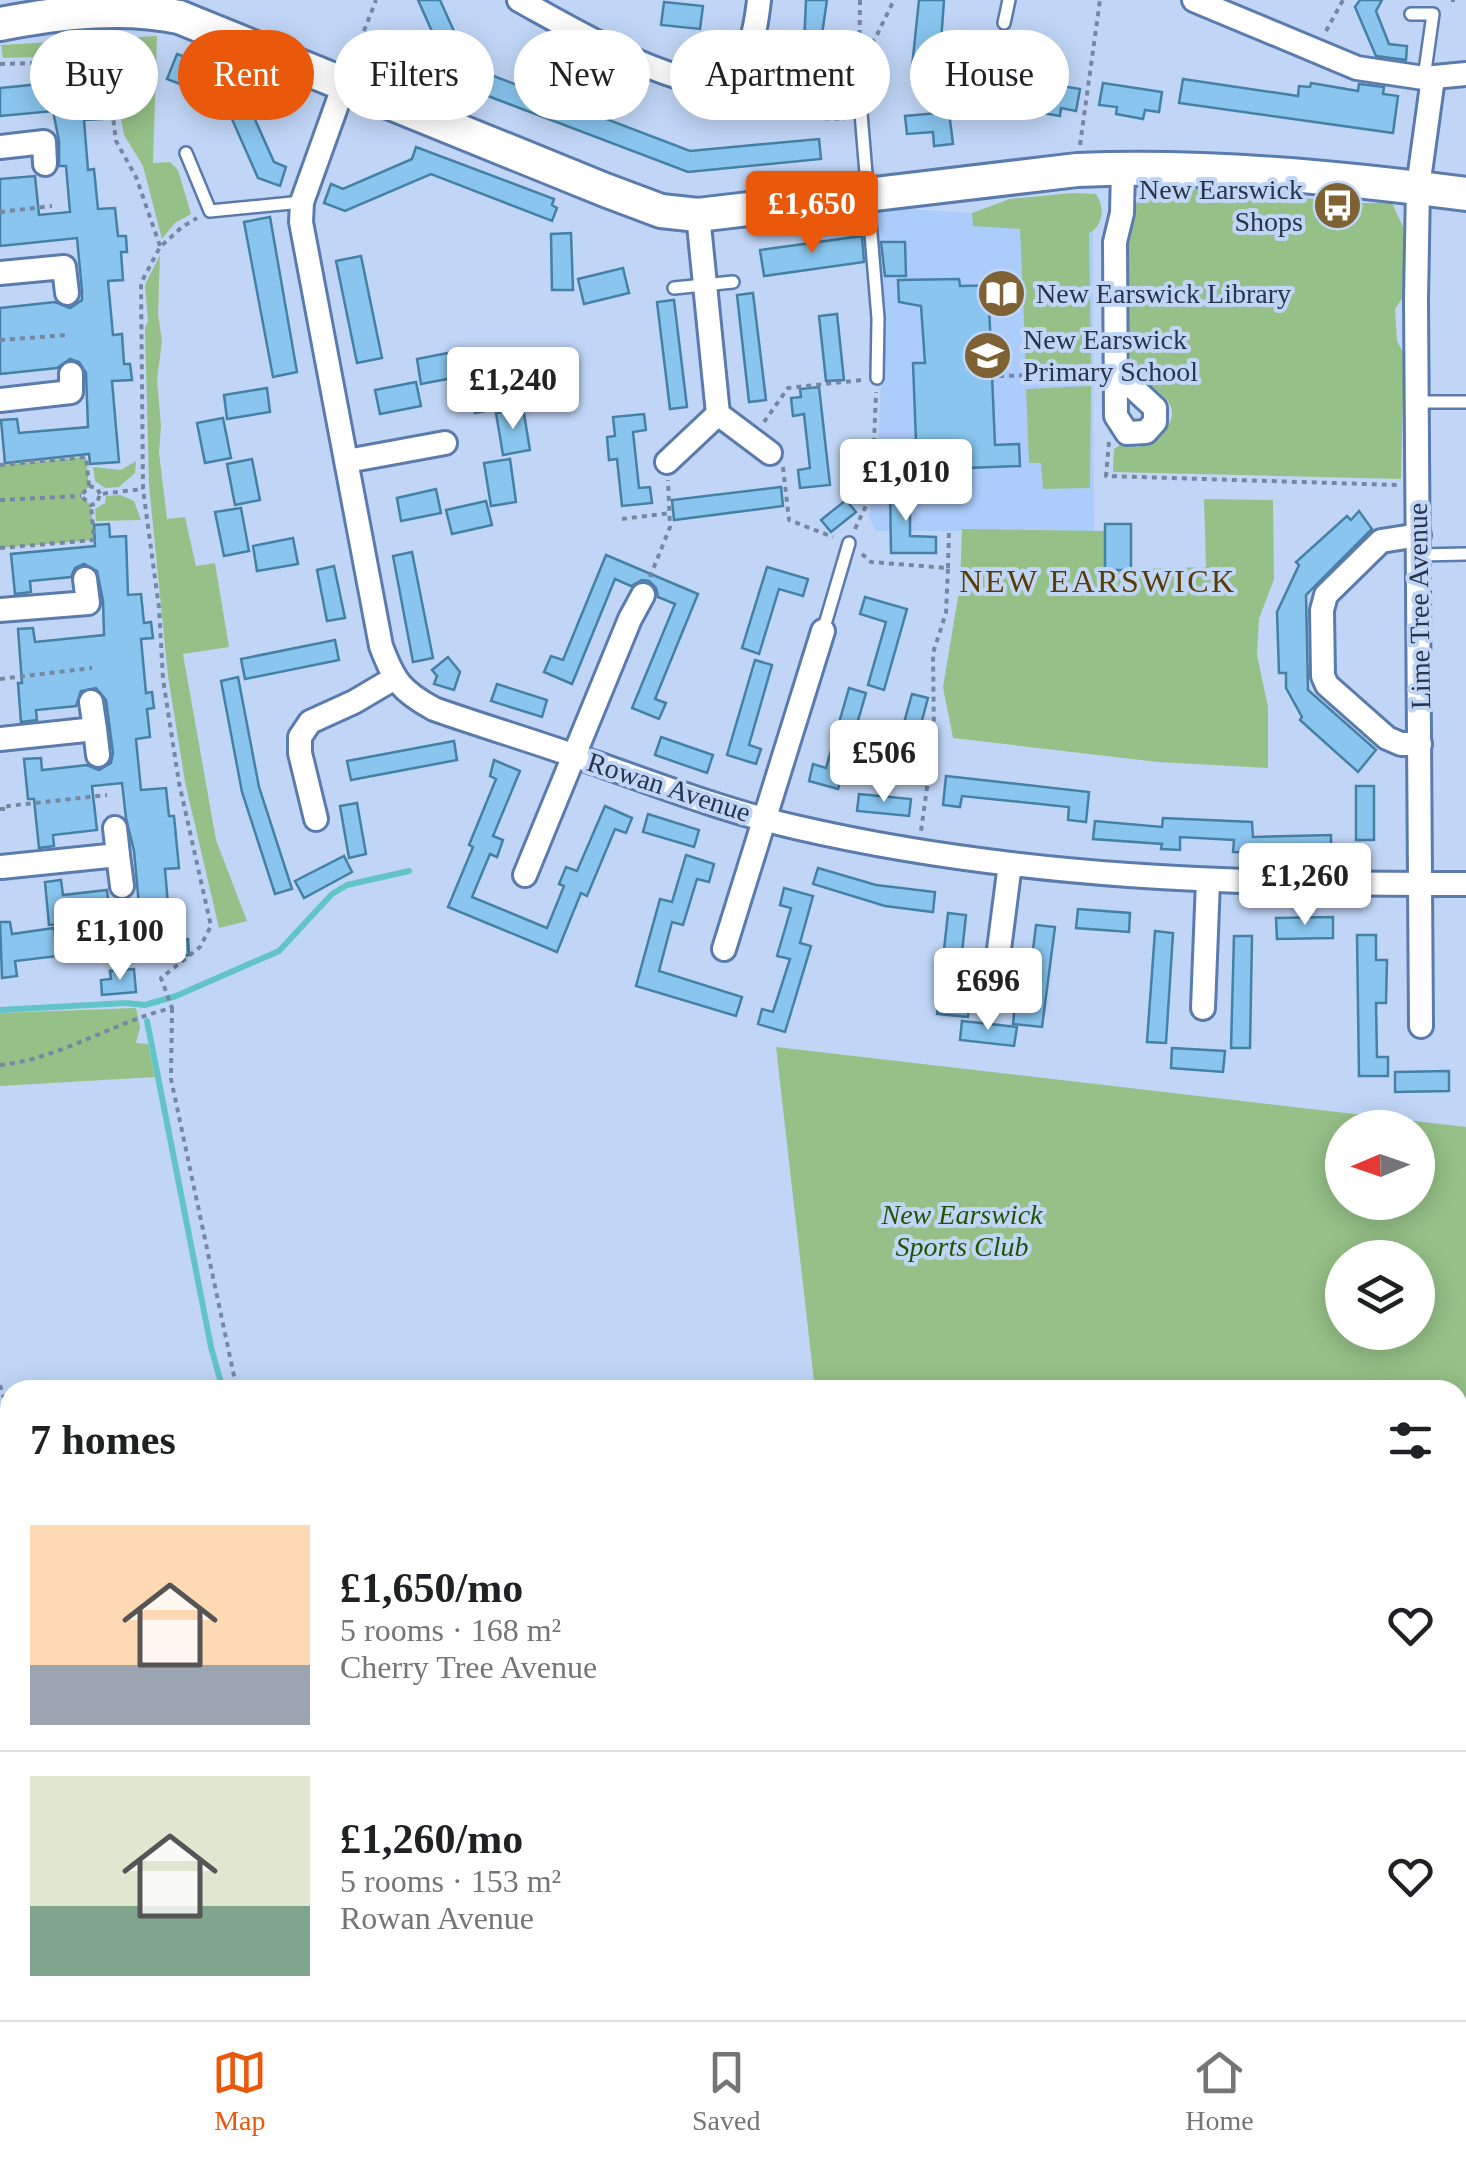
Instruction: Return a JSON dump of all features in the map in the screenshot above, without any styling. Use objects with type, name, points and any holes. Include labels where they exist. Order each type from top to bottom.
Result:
[{"type":"street","points":[[519,0],[586,37],[670,73]]},
{"type":"street","points":[[755,30],[759,0]]},
{"type":"street","points":[[1194,0],[1357,68],[1429,78],[1466,74]]},
{"type":"street","points":[[0,24],[152,6],[334,77]]},
{"type":"street","name":"Lime Tree Avenue","points":[[1421,1025],[1416,402],[1418,188],[1429,78]]},
{"type":"street","points":[[316,818],[300,753],[300,737],[310,722],[393,679],[381,646],[301,222],[302,202],[334,115]]},
{"type":"street","points":[[439,120],[661,211],[698,215],[1077,170],[1123,168],[1382,182],[1466,194]]},
{"type":"street","points":[[0,148],[43,142]]},
{"type":"street","points":[[1118,374],[1151,402],[1156,415],[1152,428],[1140,435],[1127,433],[1118,422],[1115,242],[1122,213],[1123,168]]},
{"type":"street","points":[[698,215],[718,414],[761,446]]},
{"type":"street","points":[[0,273],[63,256],[67,293]]},
{"type":"street","points":[[0,400],[72,392]]},
{"type":"street","points":[[667,462],[718,414]]},
{"type":"street","points":[[347,461],[445,443]]},
{"type":"street","points":[[1419,545],[1399,536],[1381,542],[1326,595],[1322,610],[1323,676],[1327,684],[1387,738],[1401,744],[1420,744]]},
{"type":"street","points":[[85,579],[91,628]]},
{"type":"street","points":[[525,875],[643,595]]},
{"type":"street","points":[[0,610],[88,603]]},
{"type":"street","points":[[724,950],[823,631]]},
{"type":"street","name":"Rowan Avenue","points":[[393,679],[411,696],[434,709],[764,819],[918,850],[1010,864],[1208,882],[1466,884]]},
{"type":"street","points":[[91,702],[98,755]]},
{"type":"street","points":[[0,740],[94,730]]},
{"type":"street","points":[[115,828],[122,886]]},
{"type":"street","points":[[0,850],[1,870],[118,855]]},
{"type":"street","points":[[996,965],[1010,864]]},
{"type":"street","points":[[1203,1008],[1208,882]]},
{"type":"lane","points":[[1004,23],[1009,0]]},
{"type":"lane","points":[[1411,14],[1433,14],[1429,78]]},
{"type":"lane","points":[[860,120],[880,335],[877,378]]},
{"type":"lane","points":[[186,153],[210,211],[302,202]]},
{"type":"lane","points":[[674,288],[734,282]]},
{"type":"lane","points":[[1416,402],[1466,402]]},
{"type":"lane","points":[[823,631],[849,542]]},
{"type":"lane","points":[[1419,545],[1466,554]]},
{"type":"path","points":[[365,30],[376,0]]},
{"type":"path","points":[[859,30],[860,0]]},
{"type":"path","points":[[879,30],[894,0]]},
{"type":"path","points":[[1077,170],[1100,0]]},
{"type":"path","points":[[1316,49],[1343,0]]},
{"type":"path","points":[[0,64],[97,61],[108,77],[116,141],[136,177],[160,247]]},
{"type":"path","points":[[0,212],[52,206]]},
{"type":"path","points":[[210,211],[182,227],[160,247],[142,282],[143,489],[159,608],[163,679],[179,783],[211,926],[200,948],[161,978],[172,1007],[171,1079],[235,1380]]},
{"type":"path","points":[[0,340],[66,335]]},
{"type":"path","points":[[999,376],[1118,374]]},
{"type":"path","points":[[849,542],[872,493],[877,378],[788,388],[761,446],[783,466],[789,520],[849,542],[871,562],[948,568]]},
{"type":"path","points":[[1118,422],[1109,440],[1106,476],[1418,485]]},
{"type":"path","points":[[0,464],[86,457],[89,486],[81,496]]},
{"type":"path","points":[[643,595],[670,528],[667,462]]},
{"type":"path","points":[[89,486],[95,486],[100,494]]},
{"type":"path","points":[[100,494],[143,489]]},
{"type":"path","points":[[91,504],[100,494]]},
{"type":"path","points":[[0,500],[81,496],[91,504],[94,540],[0,548]]},
{"type":"path","points":[[622,519],[670,513]]},
{"type":"path","points":[[918,850],[934,737],[933,653],[946,612],[949,529]]},
{"type":"path","points":[[0,679],[92,668]]},
{"type":"path","points":[[0,810],[107,796]]},
{"type":"path","points":[[0,1065],[28,1062],[135,1017],[172,1007]]},
{"type":"shaded area","name":"New Earswick Primary School","points":[[1096,194],[1102,212],[1093,232],[1094,531],[876,531],[869,518],[877,472],[884,310],[876,212],[906,209],[972,213],[1010,199]]},
{"type":"green space","points":[[30,43],[30,57],[3,58],[1,45]]},
{"type":"green space","points":[[121,120],[154,120],[153,163],[170,162],[178,170],[191,214],[175,223],[162,239],[143,166],[124,135]]},
{"type":"green space","points":[[1153,182],[1269,188],[1329,201],[1329,210],[1347,211],[1348,203],[1392,203],[1403,227],[1405,294],[1395,309],[1397,341],[1404,354],[1401,479],[1113,472],[1114,449],[1121,444],[1137,447],[1155,442],[1172,418],[1168,401],[1136,371],[1130,356],[1124,252],[1140,191]]},
{"type":"green space","points":[[1096,194],[1102,210],[1098,225],[1089,233],[1091,364],[1026,367],[1020,229],[973,226],[972,213],[1010,199]]},
{"type":"green space","points":[[160,255],[158,314],[162,341],[157,380],[159,453],[167,519],[185,517],[196,566],[215,563],[229,647],[183,654],[216,840],[247,921],[219,928],[185,782],[168,676],[149,485],[145,285]]},
{"type":"green space","points":[[1091,386],[1090,488],[1043,489],[1041,463],[1029,463],[1026,389]]},
{"type":"green space","points":[[86,457],[89,486],[81,496],[91,505],[94,540],[0,548],[0,465]]},
{"type":"green space","points":[[136,461],[135,473],[119,487],[105,488],[95,481],[93,467],[121,470]]},
{"type":"green space","points":[[120,495],[134,501],[141,520],[96,521],[95,509],[105,503],[106,496]]},
{"type":"green space","points":[[1204,499],[1273,500],[1274,579],[1259,619],[1257,655],[1268,707],[1268,768],[1158,762],[953,738],[943,687],[960,585],[962,529],[1105,531],[1105,570],[1206,567]]},
{"type":"green space","points":[[136,1008],[140,1027],[136,1043],[148,1044],[155,1077],[0,1086],[0,1013]]},
{"type":"green space","name":"New Earswick Sports Club","points":[[776,1047],[1325,1111],[1325,1220],[1435,1220],[1435,1123],[1466,1127],[1466,1380],[814,1380]]},
{"type":"building","points":[[418,0],[440,0],[453,30],[431,30]]},
{"type":"building","points":[[806,0],[827,0],[823,30],[805,30]]},
{"type":"building","points":[[919,0],[944,0],[942,30],[916,30]]},
{"type":"building","points":[[1360,0],[1382,0],[1376,11],[1389,44],[1407,46],[1406,60],[1376,56],[1355,7]]},
{"type":"building","points":[[664,2],[703,6],[700,29],[661,25]]},
{"type":"building","points":[[177,54],[178,54],[178,83],[167,79]]},
{"type":"building","points":[[494,76],[514,84],[514,106],[494,98]]},
{"type":"building","points":[[1183,79],[1298,96],[1299,86],[1310,87],[1311,83],[1358,91],[1359,84],[1384,87],[1383,94],[1398,96],[1393,133],[1179,103]]},
{"type":"building","points":[[1103,83],[1162,92],[1159,112],[1145,110],[1143,119],[1116,114],[1117,107],[1099,105]]},
{"type":"building","points":[[30,85],[30,113],[0,116],[0,88]]},
{"type":"building","points":[[1069,87],[1080,89],[1076,111],[1069,110]]},
{"type":"building","points":[[905,116],[910,116],[910,120],[950,120],[953,144],[934,146],[933,132],[907,134]]},
{"type":"building","points":[[55,120],[84,120],[88,170],[94,169],[98,209],[115,208],[118,236],[126,236],[127,252],[121,252],[123,280],[108,281],[113,335],[122,334],[124,364],[130,364],[132,380],[112,381],[119,462],[90,464],[89,454],[5,463],[1,420],[17,419],[19,433],[88,427],[86,373],[79,362],[70,359],[57,368],[0,374],[0,308],[55,302],[70,308],[82,300],[77,238],[0,246],[0,179],[35,176],[39,215],[70,212],[66,166],[59,166]]},
{"type":"building","points":[[232,120],[255,120],[274,162],[286,167],[280,186],[258,178]]},
{"type":"building","points":[[551,120],[609,120],[690,151],[819,139],[821,159],[688,172]]},
{"type":"building","points":[[416,147],[554,199],[552,205],[557,208],[552,221],[431,174],[345,211],[324,203],[331,184],[343,189],[412,159]]},
{"type":"building","points":[[270,217],[297,372],[273,377],[244,222]]},
{"type":"building","points":[[571,233],[573,290],[552,290],[551,234]]},
{"type":"building","points":[[862,236],[864,262],[764,276],[760,250]]},
{"type":"building","points":[[881,242],[905,242],[906,276],[885,276]]},
{"type":"building","points":[[361,256],[382,358],[357,363],[336,261]]},
{"type":"building","points":[[623,268],[629,293],[584,304],[578,279]]},
{"type":"building","points":[[959,279],[960,286],[1012,285],[1013,304],[989,305],[995,445],[1019,444],[1020,466],[967,468],[968,476],[900,479],[900,457],[912,456],[911,442],[916,442],[913,363],[925,363],[921,306],[899,302],[898,280]]},
{"type":"building","points":[[753,293],[766,400],[749,402],[737,295]]},
{"type":"building","points":[[674,300],[687,407],[670,409],[657,302]]},
{"type":"building","points":[[837,314],[844,380],[826,381],[819,316]]},
{"type":"building","points":[[458,351],[463,376],[421,384],[417,359]]},
{"type":"building","points":[[493,367],[500,408],[475,413],[467,371]]},
{"type":"building","points":[[416,382],[421,406],[380,414],[375,390]]},
{"type":"building","points":[[819,387],[830,485],[800,488],[798,470],[810,468],[804,414],[793,416],[791,398],[801,397],[800,389]]},
{"type":"building","points":[[267,388],[270,412],[227,419],[224,395]]},
{"type":"building","points":[[523,408],[530,450],[503,455],[496,413]]},
{"type":"building","points":[[644,414],[646,430],[633,432],[639,488],[650,487],[652,503],[622,506],[617,459],[609,460],[607,437],[615,436],[613,417]]},
{"type":"building","points":[[223,418],[231,458],[205,463],[197,423]]},
{"type":"building","points":[[252,459],[260,500],[235,505],[227,464]]},
{"type":"building","points":[[510,459],[516,502],[491,506],[484,463]]},
{"type":"building","points":[[890,483],[910,483],[910,536],[936,537],[936,553],[891,553]]},
{"type":"building","points":[[781,487],[783,506],[674,520],[672,500]]},
{"type":"building","points":[[436,489],[441,513],[401,521],[397,498]]},
{"type":"building","points":[[846,500],[856,512],[831,532],[821,520]]},
{"type":"building","points":[[486,501],[492,525],[452,534],[446,510]]},
{"type":"building","points":[[241,508],[249,551],[224,556],[215,512]]},
{"type":"building","points":[[1359,511],[1372,529],[1306,595],[1308,690],[1376,750],[1358,772],[1300,720],[1302,717],[1286,688],[1286,673],[1279,673],[1277,612],[1299,565],[1296,562],[1347,516],[1351,520]]},
{"type":"building","points":[[109,524],[110,537],[126,536],[128,595],[141,594],[144,623],[151,622],[153,638],[141,639],[146,693],[152,692],[154,708],[147,709],[150,737],[136,739],[141,790],[166,788],[169,816],[174,816],[179,868],[165,869],[171,940],[188,939],[189,955],[152,958],[149,915],[140,916],[122,783],[92,786],[97,830],[53,835],[54,846],[39,848],[34,799],[28,799],[24,759],[41,758],[42,770],[87,765],[99,770],[111,763],[113,753],[106,700],[96,688],[81,691],[76,706],[36,710],[37,720],[21,722],[18,629],[33,628],[35,642],[104,635],[103,601],[97,571],[84,564],[75,568],[71,577],[30,581],[31,592],[15,594],[11,554],[95,546],[94,525]]},
{"type":"building","points":[[1105,524],[1131,524],[1131,570],[1105,570]]},
{"type":"building","points":[[293,538],[298,564],[257,571],[253,546]]},
{"type":"building","points":[[412,552],[433,658],[413,662],[393,556]]},
{"type":"building","points":[[606,555],[698,594],[655,699],[666,703],[659,719],[632,708],[675,604],[658,597],[649,581],[631,586],[615,579],[572,684],[544,672],[551,656],[563,660]]},
{"type":"building","points":[[334,566],[345,618],[327,621],[317,570]]},
{"type":"building","points":[[767,567],[808,579],[803,596],[779,589],[759,654],[742,648]]},
{"type":"building","points":[[865,597],[907,609],[884,690],[868,685],[886,622],[860,614]]},
{"type":"building","points":[[335,640],[339,660],[245,679],[241,659]]},
{"type":"building","points":[[448,657],[460,672],[454,690],[434,684],[437,676],[432,670]]},
{"type":"building","points":[[755,660],[772,665],[749,745],[761,749],[756,764],[727,755]]},
{"type":"building","points":[[238,677],[259,787],[292,889],[275,894],[242,792],[221,681]]},
{"type":"building","points":[[497,684],[547,700],[542,717],[491,701]]},
{"type":"building","points":[[849,688],[866,693],[838,789],[809,781],[813,764],[826,768]]},
{"type":"building","points":[[912,694],[928,698],[918,735],[902,730]]},
{"type":"building","points":[[661,737],[713,755],[707,773],[655,755]]},
{"type":"building","points":[[454,741],[457,760],[351,780],[347,761]]},
{"type":"building","points":[[494,760],[520,771],[493,836],[503,840],[497,857],[490,854],[472,897],[547,928],[564,886],[559,884],[566,867],[577,871],[605,806],[632,818],[626,833],[615,829],[587,896],[581,893],[557,952],[448,907],[496,779],[490,776]]},
{"type":"building","points":[[946,776],[1089,792],[1086,822],[1068,820],[1069,807],[962,796],[960,807],[943,805]]},
{"type":"building","points":[[1356,786],[1374,786],[1374,840],[1356,840]]},
{"type":"building","points":[[859,794],[911,799],[909,816],[857,811]]},
{"type":"building","points":[[357,803],[366,854],[349,858],[340,806]]},
{"type":"building","points":[[648,814],[699,830],[694,847],[643,832]]},
{"type":"building","points":[[1163,818],[1252,822],[1253,837],[1331,835],[1331,854],[1233,852],[1234,840],[1180,837],[1180,850],[1161,849],[1162,844],[1093,839],[1095,821],[1162,827]]},
{"type":"building","points":[[686,855],[714,864],[709,882],[697,879],[683,925],[672,922],[659,971],[742,997],[736,1016],[636,986],[660,899],[672,902]]},
{"type":"building","points":[[344,856],[352,872],[304,898],[295,881]]},
{"type":"building","points":[[818,868],[876,885],[935,892],[933,912],[885,906],[813,884]]},
{"type":"building","points":[[61,880],[63,895],[107,890],[110,919],[49,925],[45,882]]},
{"type":"building","points":[[784,888],[813,896],[800,943],[811,946],[785,1032],[758,1024],[762,1009],[773,1012],[790,959],[777,956],[791,908],[780,905]]},
{"type":"building","points":[[1078,909],[1130,913],[1129,932],[1076,928]]},
{"type":"building","points":[[948,913],[966,915],[957,999],[969,1000],[968,1017],[937,1014]]},
{"type":"building","points":[[1333,917],[1333,938],[1277,939],[1276,918]]},
{"type":"building","points":[[0,922],[10,922],[12,934],[54,928],[58,956],[15,961],[17,976],[2,978]]},
{"type":"building","points":[[1036,925],[1055,927],[1042,1027],[1013,1024],[1015,1005],[1026,1007]]},
{"type":"building","points":[[1155,931],[1173,933],[1166,1043],[1147,1042]]},
{"type":"building","points":[[1357,935],[1376,935],[1376,960],[1387,960],[1386,1003],[1376,1003],[1377,1057],[1388,1057],[1388,1076],[1359,1076]]},
{"type":"building","points":[[1234,936],[1252,936],[1250,1048],[1231,1048]]},
{"type":"building","points":[[134,969],[136,992],[102,995],[101,980],[111,979],[110,971]]},
{"type":"building","points":[[962,1021],[1017,1027],[1014,1046],[960,1040]]},
{"type":"building","points":[[1172,1048],[1225,1051],[1223,1072],[1171,1068]]},
{"type":"building","points":[[1449,1071],[1449,1091],[1395,1092],[1395,1072]]},
{"type":"waterway","points":[[0,1010],[145,1005],[176,996],[279,951],[332,894],[347,885],[409,871]]},
{"type":"waterway","points":[[147,1021],[220,1380]]},
{"type":"place","name":"New Earswick Shops","points":[[1338,205]]},
{"type":"place","name":"New Earswick Library","points":[[1001,293]]},
{"type":"place","name":"New Earswick Primary School","points":[[988,355]]},
{"type":"district","name":"NEW EARSWICK","points":[[1098,581]]}]
